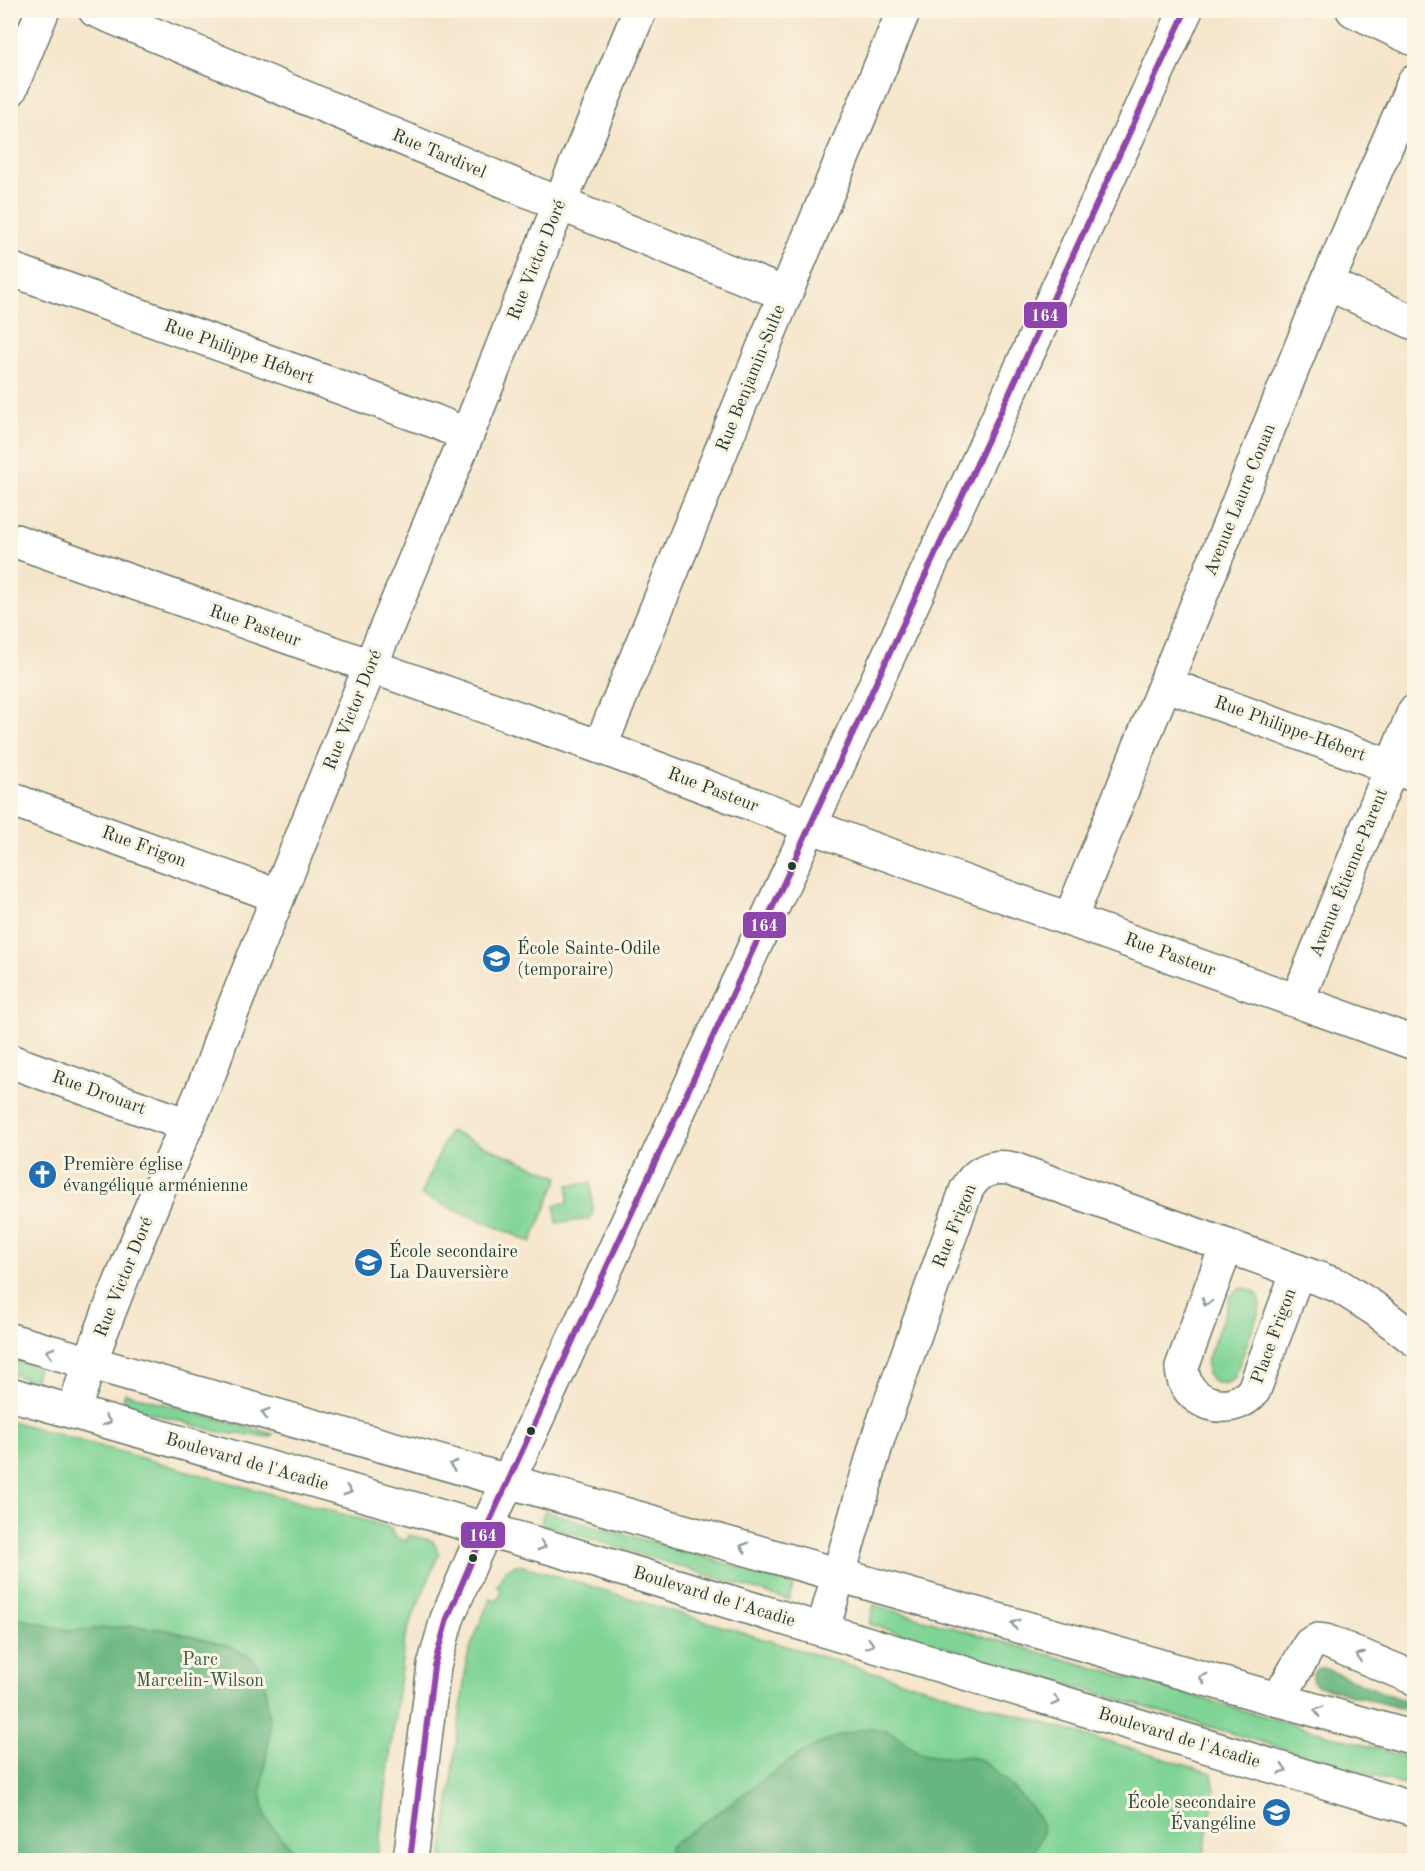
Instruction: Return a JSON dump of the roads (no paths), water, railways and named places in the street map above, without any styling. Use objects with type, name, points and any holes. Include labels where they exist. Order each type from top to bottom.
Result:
[{"type":"street","points":[[10,90],[43,10]]},
{"type":"street","name":"Rue Tardivel","points":[[95,10],[785,294]]},
{"type":"street","name":"Rue Victor Doré","points":[[73,1412],[89,1363],[174,1152],[213,1066],[220,1042],[370,667],[640,10]]},
{"type":"street","name":"Rue Benjamin-Sulte","points":[[600,747],[904,10]]},
{"type":"street","points":[[410,1860],[434,1666],[447,1619],[1186,10]]},
{"type":"street","points":[[1353,10],[1414,39]]},
{"type":"street","name":"Avenue Laure Conan","points":[[1070,919],[1328,283],[1414,82]]},
{"type":"street","name":"Rue Philippe Hébert","points":[[10,269],[467,435]]},
{"type":"street","points":[[1328,283],[1414,323]]},
{"type":"street","name":"Rue Pasteur","points":[[10,539],[600,747],[811,826],[1414,1043]]},
{"type":"street","name":"Rue Philippe-Hébert","points":[[1165,684],[1403,771]]},
{"type":"street","name":"Avenue Étienne-Parent","points":[[1297,1001],[1403,771],[1414,712]]},
{"type":"street","name":"Rue Frigon","points":[[10,799],[278,896]]},
{"type":"street","name":"Rue Drouart","points":[[10,1061],[187,1125]]},
{"type":"street","name":"Rue Frigon","points":[[823,1629],[888,1408],[966,1191],[978,1174],[991,1168],[1006,1167],[1298,1272],[1350,1292],[1414,1340]]},
{"type":"street","name":"Place Frigon","points":[[1226,1247],[1182,1367],[1183,1379],[1189,1390],[1203,1400],[1223,1406],[1235,1405],[1246,1400],[1254,1390],[1298,1272]]},
{"type":"street","points":[[10,1340],[1414,1738]]},
{"type":"street","name":"Boulevard de l'Acadie","points":[[10,1394],[823,1629],[1414,1809]]},
{"type":"street","points":[[1278,1700],[1310,1644],[1318,1640],[1326,1641],[1414,1678]]},
{"type":"place","name":"École Sainte-Odile (temporaire)","points":[[496,959]]},
{"type":"place","name":"Première église évangélique arménienne","points":[[42,1175]]},
{"type":"place","name":"École secondaire La Dauversière","points":[[368,1262]]},
{"type":"place","name":"École secondaire Évangéline","points":[[1277,1813]]},
{"type":"park label","name":"Parc Marcelin-Wilson","points":[[200,1670]]}]
